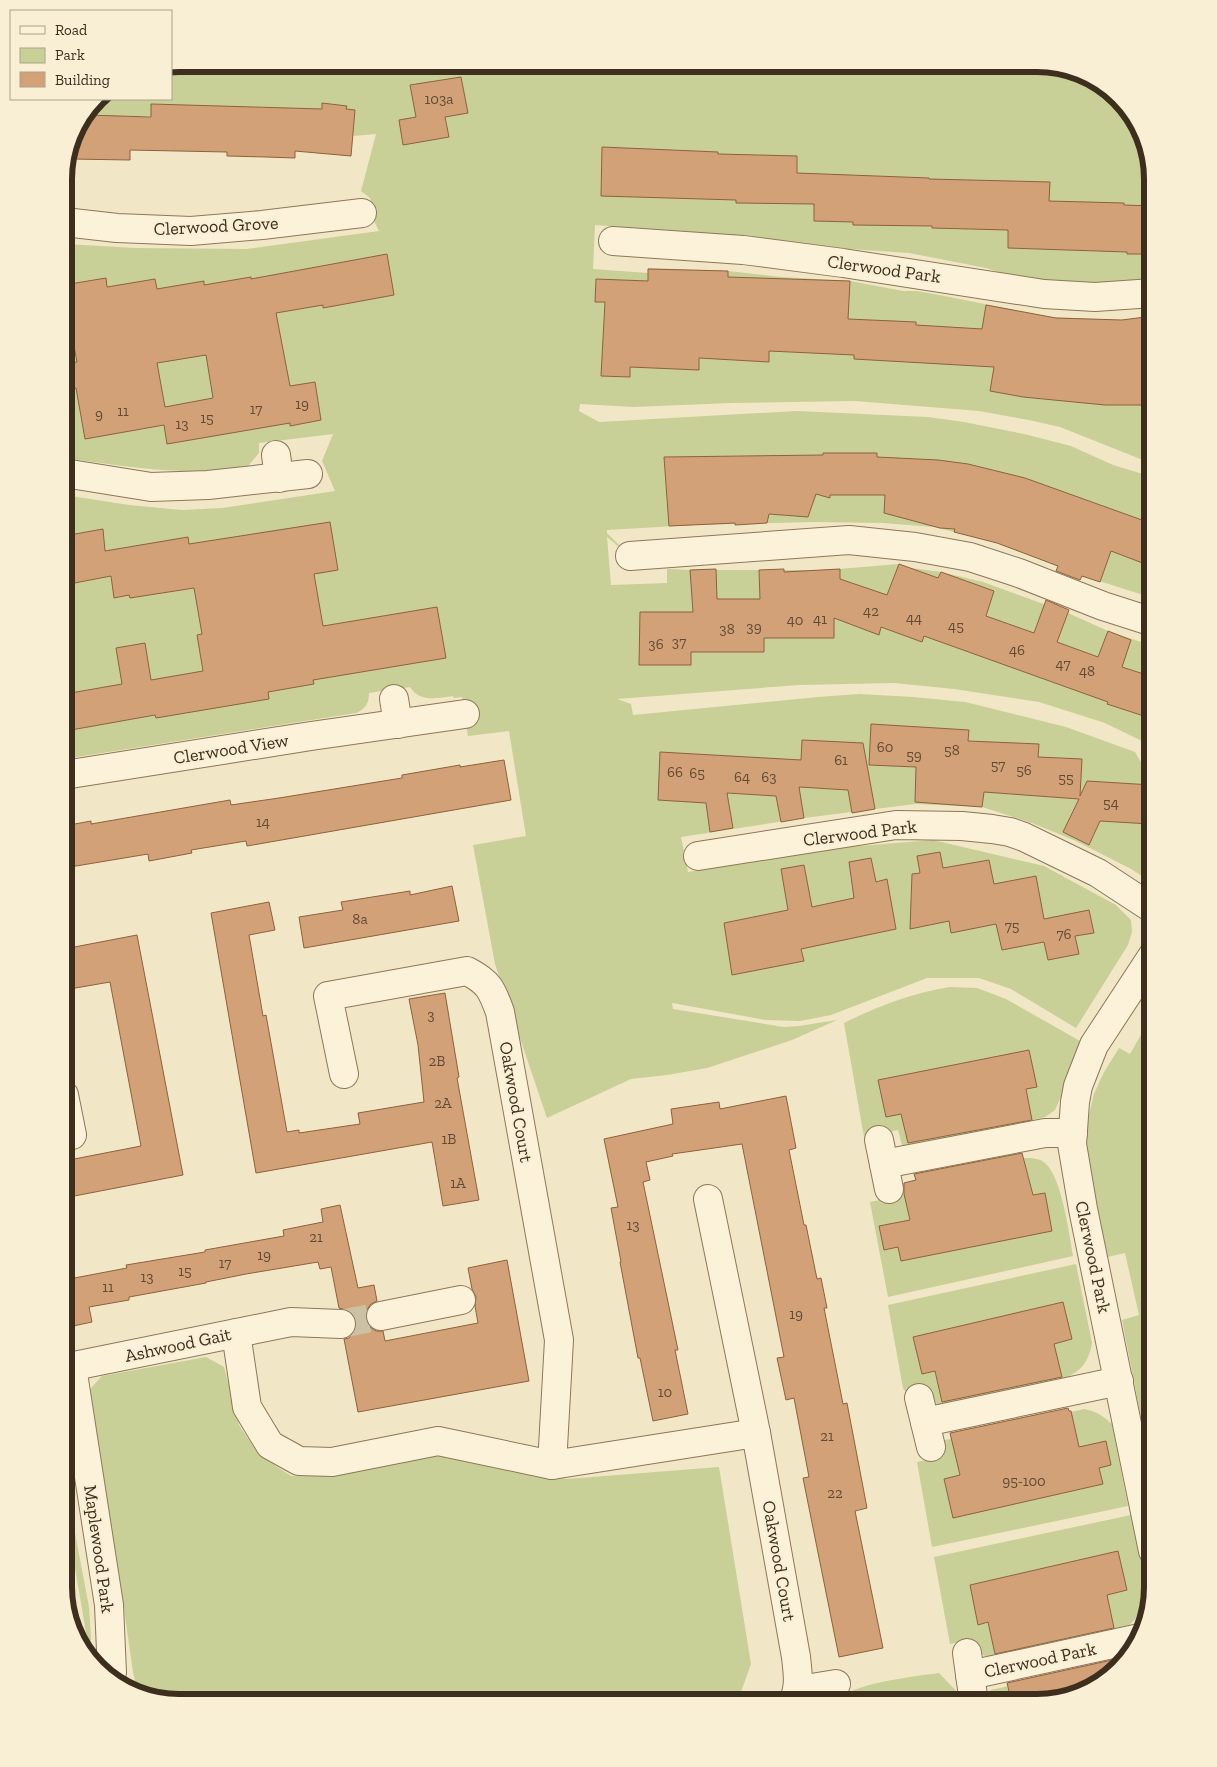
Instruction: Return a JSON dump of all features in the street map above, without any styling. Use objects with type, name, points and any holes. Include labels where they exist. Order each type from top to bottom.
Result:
[{"type":"street","name":"Clerwood Grove","points":[[73,223],[117,228],[192,231],[262,225],[344,209]]},
{"type":"street","name":"Clerwood Park","points":[[614,241],[752,251],[889,269],[1044,294],[1095,297],[1144,294]]},
{"type":"street","points":[[73,474],[151,487],[208,486],[278,467],[308,474]]},
{"type":"street","points":[[630,556],[849,540],[884,542],[970,557],[1144,619]]},
{"type":"street","name":"Clerwood View","points":[[73,773],[396,711],[465,714]]},
{"type":"street","name":"Clerwood Park","points":[[698,856],[896,825],[962,826],[992,829],[1024,837],[1081,864],[1144,903]]},
{"type":"street","name":"Clerwood Park","points":[[1144,969],[1094,1045],[1087,1059],[1078,1086],[1073,1133],[1073,1151],[1083,1209],[1144,1506]]},
{"type":"street","name":"Oakwood Court","points":[[344,1074],[328,996],[468,971],[482,978],[493,994],[500,1012],[559,1340],[552,1465]]},
{"type":"street","points":[[884,1164],[1045,1133],[1073,1133]]},
{"type":"street","name":"Oakwood Court","points":[[708,1198],[756,1433],[796,1658],[796,1694]]},
{"type":"street","points":[[380,1316],[461,1300]]},
{"type":"street","name":"Ashwood Gait","points":[[72,1366],[291,1322],[341,1324]]},
{"type":"street","points":[[236,1333],[247,1407],[270,1445],[299,1462],[332,1462],[438,1441],[552,1465],[756,1433]]},
{"type":"street","points":[[925,1422],[1119,1380]]},
{"type":"street","name":"Maplewood Park","points":[[72,1391],[109,1605],[112,1670]]},
{"type":"street","name":"Clerwood Park","points":[[970,1674],[1130,1640]]},
{"type":"street","name":"Oakwood Court","points":[[803,1694],[836,1684]]},
{"type":"green space","points":[[180,72],[1044,73],[1072,78],[1108,99],[1130,126],[1141,152],[1144,166],[1144,281],[1107,285],[1022,279],[986,268],[909,253],[834,248],[766,238],[595,225],[593,269],[648,273],[648,268],[728,271],[782,277],[850,281],[903,291],[917,291],[1049,317],[1120,320],[1144,317],[1144,460],[1060,427],[979,411],[855,401],[633,407],[580,404],[579,411],[599,422],[797,411],[928,417],[1024,434],[1071,446],[1113,465],[1144,474],[1144,595],[1077,574],[1005,545],[934,527],[883,523],[816,522],[693,525],[607,530],[607,533],[630,556],[607,537],[611,585],[667,583],[667,569],[827,570],[899,564],[983,582],[1068,613],[1108,631],[1144,643],[1144,742],[1105,723],[1039,702],[954,689],[894,683],[799,685],[617,699],[631,704],[633,715],[859,694],[965,702],[1066,727],[1135,752],[1144,767],[1144,877],[1076,841],[1032,823],[982,807],[915,804],[804,818],[681,837],[688,872],[835,848],[933,840],[1044,866],[1116,905],[1131,920],[1132,932],[1128,945],[1076,1028],[1011,989],[979,978],[927,978],[831,1015],[800,1021],[766,1020],[672,1003],[673,1009],[784,1027],[837,1020],[792,1040],[707,1068],[631,1079],[547,1118],[495,964],[473,845],[526,836],[509,731],[468,736],[462,697],[429,698],[419,695],[410,687],[369,693],[366,706],[356,713],[73,758],[73,496],[129,505],[182,510],[222,508],[335,491],[322,461],[333,434],[259,443],[259,453],[248,466],[216,470],[183,471],[153,469],[73,459],[73,245],[135,248],[246,249],[379,231],[374,221],[370,198],[361,191],[376,134],[353,136],[355,110],[151,104],[151,116],[95,115],[108,100],[172,100],[172,73]]},
{"type":"green space","points":[[950,987],[977,988],[1006,999],[1080,1041],[1055,1110],[1045,1117],[903,1149],[898,1130],[864,1137],[844,1023],[896,1001]]},
{"type":"green space","points":[[1144,1030],[1144,1433],[1122,1320],[1139,1315],[1125,1253],[1107,1257],[1085,1152],[1087,1122],[1094,1094],[1103,1074],[1119,1048],[1130,1054]]},
{"type":"green space","points":[[1023,1158],[1040,1160],[1051,1170],[1064,1206],[1073,1256],[888,1297],[870,1202],[904,1195],[901,1184]]},
{"type":"green space","points":[[1076,1264],[1092,1343],[1089,1356],[1079,1370],[1062,1379],[938,1406],[927,1390],[911,1400],[903,1388],[888,1305]]},
{"type":"green space","points":[[206,1357],[224,1367],[239,1425],[259,1455],[291,1476],[333,1476],[425,1455],[467,1455],[522,1471],[567,1479],[719,1467],[751,1664],[740,1694],[173,1694],[152,1691],[136,1685],[120,1581],[87,1407],[91,1388],[102,1376]]},
{"type":"green space","points":[[1084,1409],[1099,1414],[1112,1424],[1128,1506],[932,1547],[917,1462],[944,1456],[941,1441]]},
{"type":"green space","points":[[1131,1515],[1144,1573],[1143,1606],[1138,1616],[1129,1625],[987,1657],[977,1650],[971,1640],[950,1644],[934,1557]]},
{"type":"green space","points":[[72,1517],[89,1607],[91,1639],[89,1644],[72,1551]]},
{"type":"green space","points":[[1114,1662],[1091,1680],[1065,1691],[1051,1694],[987,1694],[991,1690]]},
{"type":"green space","points":[[939,1673],[959,1694],[845,1694],[867,1686],[897,1679]]},
{"type":"building","points":[[461,77],[468,113],[445,117],[449,137],[403,145],[399,120],[416,117],[410,85]]},
{"type":"building","points":[[322,103],[347,106],[346,109],[355,110],[351,156],[295,151],[295,158],[227,156],[227,152],[130,150],[130,160],[74,159],[81,139],[94,115],[151,117],[151,104],[322,109]]},
{"type":"building","points":[[602,147],[718,152],[718,154],[797,156],[797,173],[1050,182],[1049,201],[1124,203],[1124,205],[1144,206],[1144,254],[1008,248],[1008,230],[932,228],[932,226],[853,225],[853,222],[814,221],[814,204],[736,203],[736,200],[601,196]]},
{"type":"building","points":[[387,254],[394,295],[323,308],[323,305],[276,313],[290,386],[315,382],[321,420],[290,426],[290,423],[167,444],[164,425],[85,439],[76,388],[73,389],[73,363],[77,362],[73,340],[73,284],[106,278],[107,287],[155,279],[157,289],[204,281],[204,285],[251,277],[251,279]],"holes":[[[206,355],[213,398],[165,407],[157,363]]]},
{"type":"building","points":[[648,269],[728,271],[728,277],[850,281],[848,319],[916,322],[916,325],[982,329],[986,305],[1056,318],[1122,320],[1144,317],[1144,405],[1105,405],[1023,397],[990,391],[994,367],[854,359],[854,355],[769,351],[769,362],[699,358],[699,370],[630,367],[630,377],[601,376],[605,302],[595,302],[596,279],[648,281]]},
{"type":"building","points":[[823,453],[877,453],[877,457],[938,460],[968,464],[1025,478],[1144,521],[1144,564],[1111,551],[1100,582],[1082,576],[1080,580],[1056,571],[1058,566],[997,543],[954,532],[955,529],[940,528],[884,513],[885,495],[830,495],[830,498],[816,494],[808,517],[769,514],[767,523],[669,526],[664,457],[823,455]]},
{"type":"building","points":[[330,522],[338,570],[314,574],[323,626],[437,607],[446,658],[313,680],[314,684],[268,692],[269,699],[156,718],[155,715],[73,730],[73,693],[122,684],[116,648],[145,643],[151,680],[203,671],[197,635],[202,634],[194,588],[130,598],[129,595],[114,598],[111,576],[73,583],[73,534],[103,529],[105,551],[188,537],[189,544]]},
{"type":"building","points":[[899,564],[938,578],[941,572],[994,591],[986,616],[1034,633],[1046,600],[1069,610],[1057,642],[1098,657],[1108,631],[1131,640],[1122,667],[1144,674],[1144,716],[924,636],[922,642],[881,627],[879,635],[834,618],[834,638],[764,638],[764,652],[691,652],[691,665],[639,665],[640,612],[693,612],[690,570],[716,569],[717,599],[760,599],[759,570],[784,569],[784,572],[840,569],[840,579],[887,595]]},
{"type":"building","points":[[871,724],[969,730],[968,741],[1039,744],[1038,757],[1082,759],[1080,796],[1087,781],[1144,785],[1144,824],[1100,821],[1089,845],[1063,832],[1079,799],[984,792],[982,807],[915,802],[916,767],[869,765]]},
{"type":"building","points":[[802,740],[863,743],[875,809],[852,813],[848,790],[799,787],[804,818],[781,822],[776,796],[727,793],[733,828],[710,832],[706,803],[658,800],[660,752],[801,760]]},
{"type":"building","points":[[504,760],[511,800],[247,846],[246,841],[191,850],[192,853],[149,861],[148,854],[73,867],[73,824],[91,821],[91,824],[230,800],[231,805],[279,798],[402,778],[402,775],[460,765],[460,767]]},
{"type":"building","points":[[940,852],[943,868],[989,860],[994,884],[1036,876],[1044,919],[1089,910],[1094,933],[1075,936],[1079,954],[1048,960],[1044,942],[1002,950],[996,924],[951,933],[949,921],[910,929],[912,874],[920,873],[917,856]]},
{"type":"building","points":[[871,858],[876,882],[887,879],[896,929],[801,949],[804,961],[732,975],[724,923],[788,910],[781,869],[804,865],[812,907],[854,898],[849,862]]},
{"type":"building","points":[[452,886],[459,921],[304,948],[299,917],[343,910],[341,902],[410,891],[410,895]]},
{"type":"building","points":[[269,902],[275,930],[249,935],[263,1016],[266,1015],[287,1132],[299,1130],[299,1133],[360,1124],[358,1113],[424,1102],[418,1045],[409,999],[445,993],[459,1077],[457,1078],[479,1200],[443,1206],[432,1142],[256,1173],[211,913]]},
{"type":"building","points":[[137,935],[183,1175],[72,1196],[72,1159],[141,1146],[110,982],[72,989],[72,947]]},
{"type":"building","points":[[1029,1050],[1037,1087],[1026,1089],[1032,1120],[908,1143],[901,1114],[886,1117],[878,1080]]},
{"type":"building","points":[[786,1096],[796,1148],[789,1150],[817,1279],[821,1278],[827,1308],[824,1308],[843,1404],[847,1403],[867,1508],[855,1511],[883,1648],[839,1657],[803,1478],[809,1477],[794,1398],[786,1400],[777,1358],[784,1357],[742,1144],[672,1154],[673,1156],[646,1162],[650,1180],[643,1182],[678,1350],[675,1350],[688,1414],[653,1421],[640,1358],[638,1358],[620,1262],[611,1208],[618,1207],[604,1139],[673,1124],[671,1109],[719,1102],[720,1109]]},
{"type":"building","points":[[1022,1153],[1033,1195],[1045,1193],[1052,1231],[901,1261],[898,1247],[884,1250],[879,1226],[910,1220],[904,1194],[904,1183],[916,1180],[914,1174]]},
{"type":"building","points":[[340,1205],[358,1288],[374,1285],[377,1301],[371,1304],[366,1311],[366,1320],[370,1327],[376,1331],[383,1331],[385,1341],[478,1323],[475,1306],[476,1297],[472,1289],[468,1268],[507,1260],[529,1381],[358,1412],[344,1339],[349,1338],[354,1332],[357,1325],[355,1317],[349,1311],[339,1308],[331,1267],[320,1269],[318,1262],[246,1274],[129,1297],[129,1300],[89,1307],[92,1322],[72,1326],[72,1278],[127,1268],[126,1265],[284,1236],[283,1230],[323,1222],[321,1209]]},
{"type":"building","points":[[1063,1302],[1072,1339],[1054,1344],[1062,1377],[942,1402],[935,1371],[922,1374],[913,1337]]},
{"type":"building","points":[[1068,1408],[1071,1411],[1079,1447],[1106,1441],[1111,1465],[1099,1468],[1103,1484],[953,1518],[944,1479],[960,1475],[950,1433]]},
{"type":"building","points":[[1118,1551],[1127,1590],[1107,1595],[1114,1628],[995,1654],[988,1622],[978,1625],[970,1585]]},
{"type":"building","points":[[1117,1659],[1091,1680],[1065,1691],[1051,1694],[1010,1694],[1007,1683]]},
{"type":"tunnel","points":[[341,1324],[381,1316]]}]
